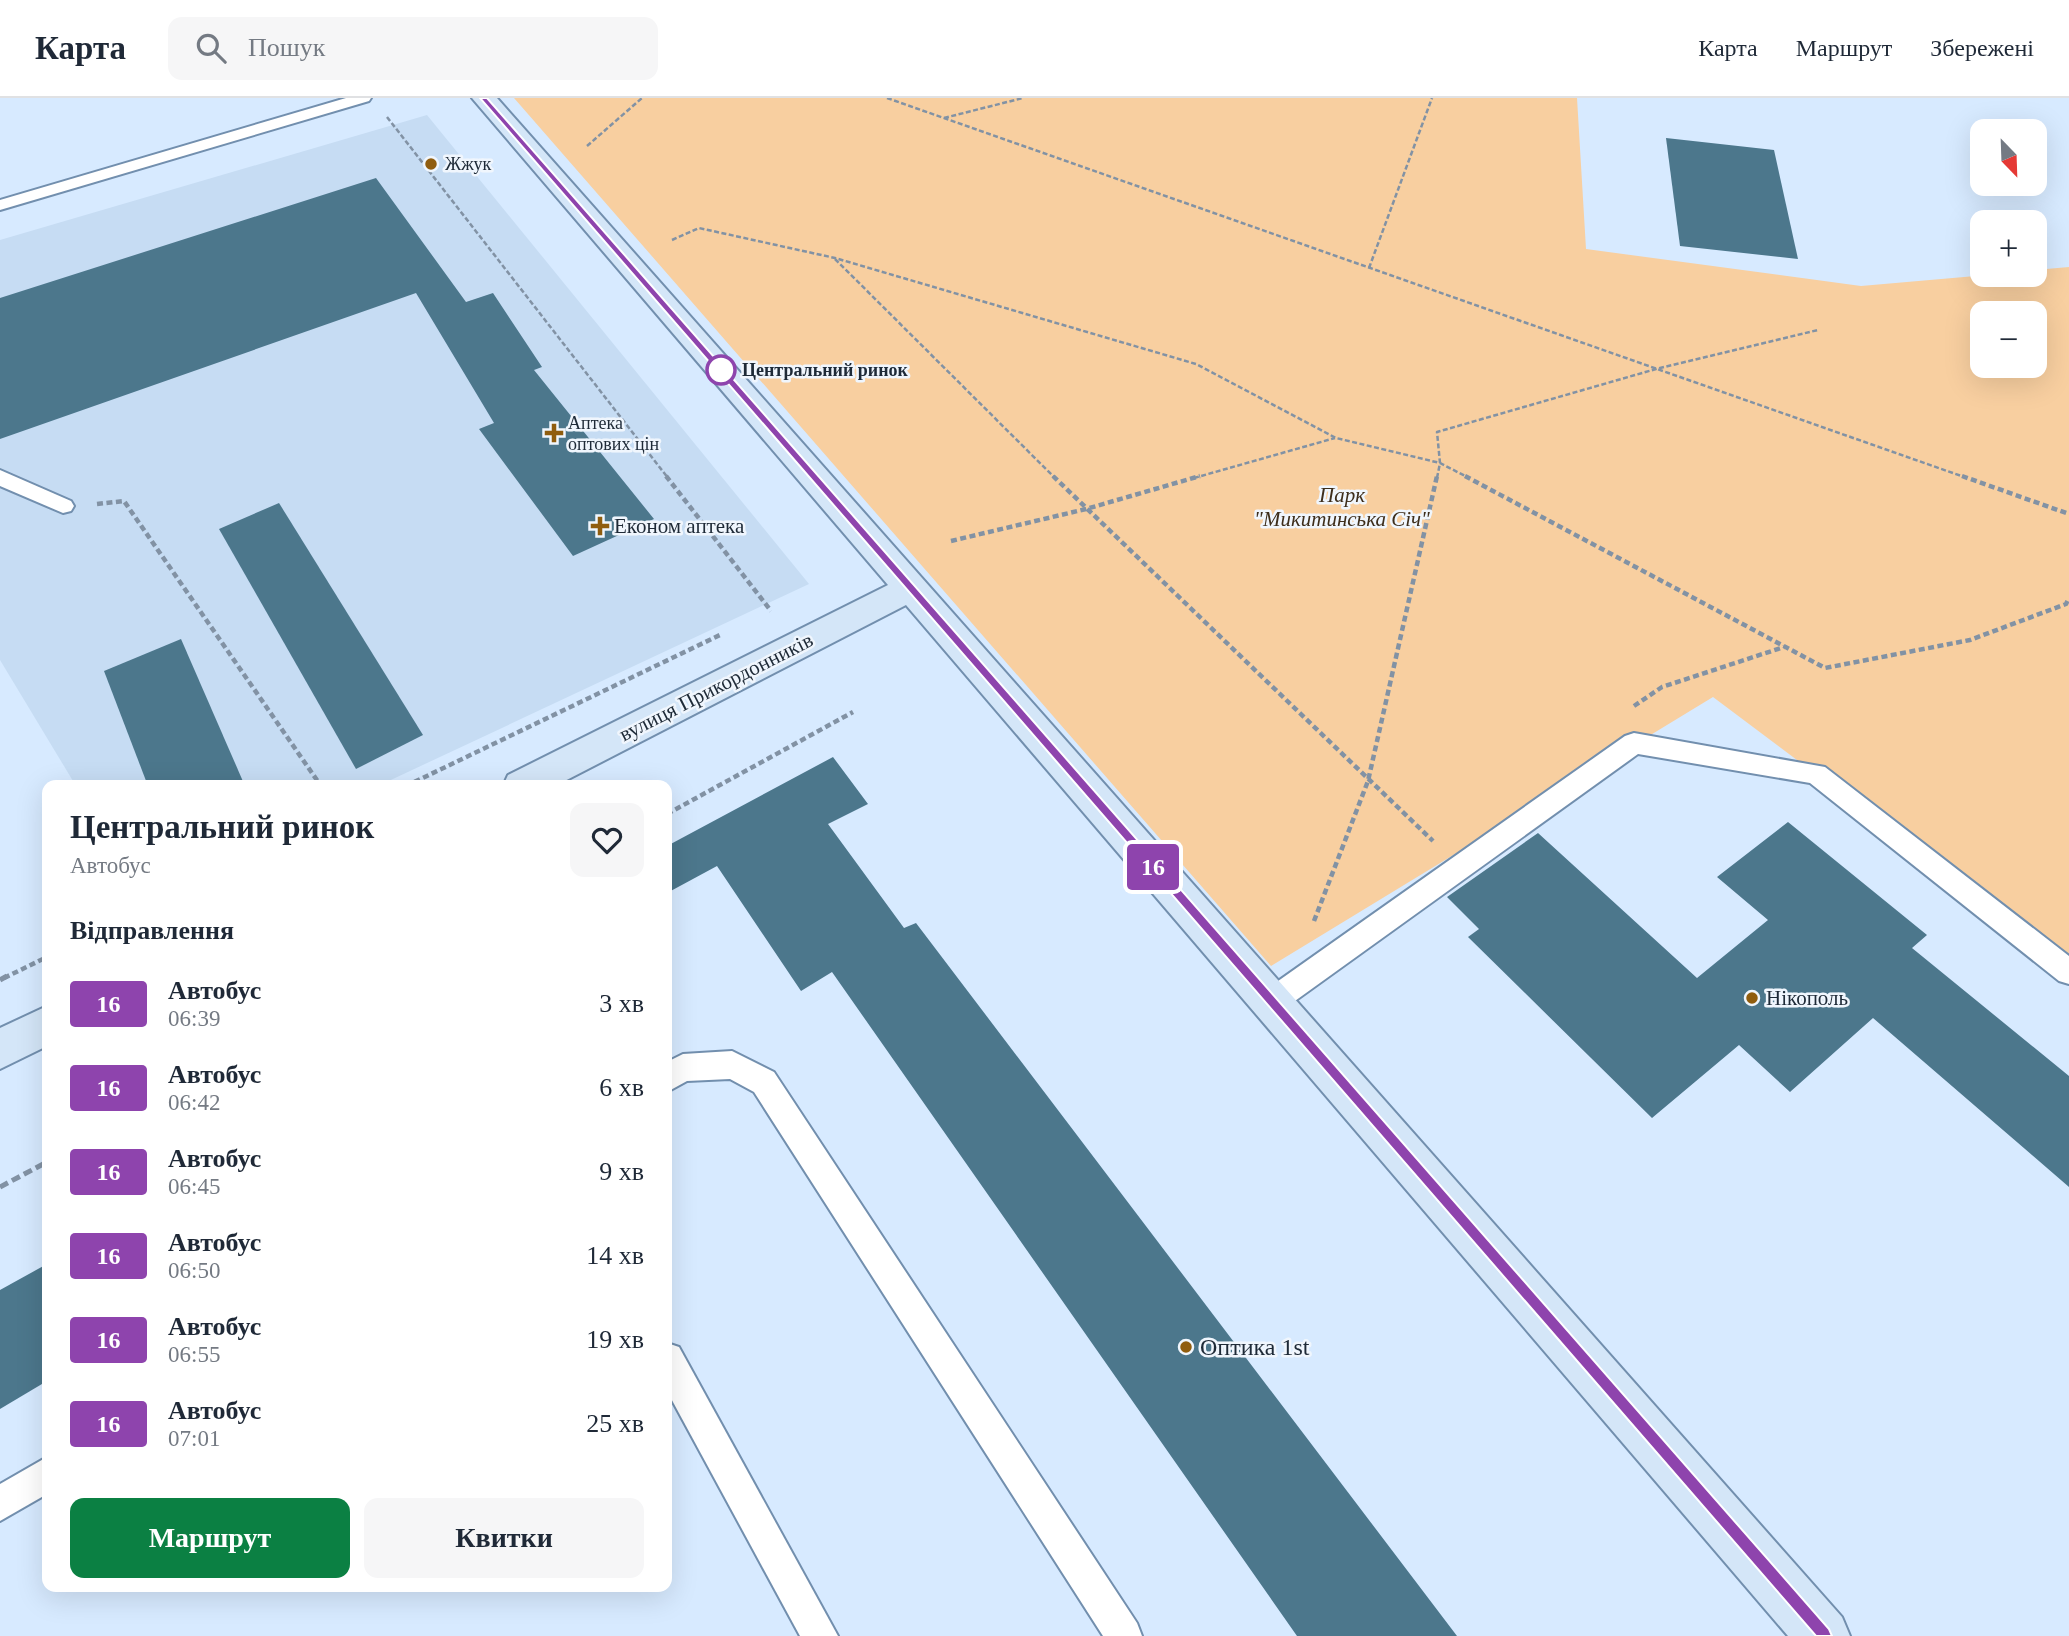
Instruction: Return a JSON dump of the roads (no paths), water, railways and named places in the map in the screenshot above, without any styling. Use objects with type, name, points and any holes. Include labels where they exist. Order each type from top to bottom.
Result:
[{"type":"main road","points":[[484,98],[1823,1636]]},
{"type":"main road","name":"вулиця Прикордонників","points":[[533,780],[911,588]]},
{"type":"main road","points":[[0,1049],[42,1028]]},
{"type":"lane","points":[[0,205],[363,98]]},
{"type":"lane","points":[[0,477],[63,506]]},
{"type":"lane","points":[[1271,1002],[1634,743],[1816,774],[2069,972]]},
{"type":"lane","points":[[672,1075],[683,1068],[733,1065],[764,1082],[1124,1636]]},
{"type":"lane","points":[[672,1368],[820,1636]]},
{"type":"lane","points":[[0,1504],[42,1477]]},
{"type":"place","name":"Жжук","points":[[431,164]]},
{"type":"place","name":"Центральний ринок","points":[[721,370]]},
{"type":"place","name":"Аптека оптових цін","points":[[554,433]]},
{"type":"place","name":"Економ аптека","points":[[600,526]]},
{"type":"place","name":"Нікополь","points":[[1752,998]]},
{"type":"place","name":"Оптика 1st","points":[[1186,1347]]},
{"type":"park label","name":"Парк \"Микитинська Січ\"","points":[[1342,507]]}]
